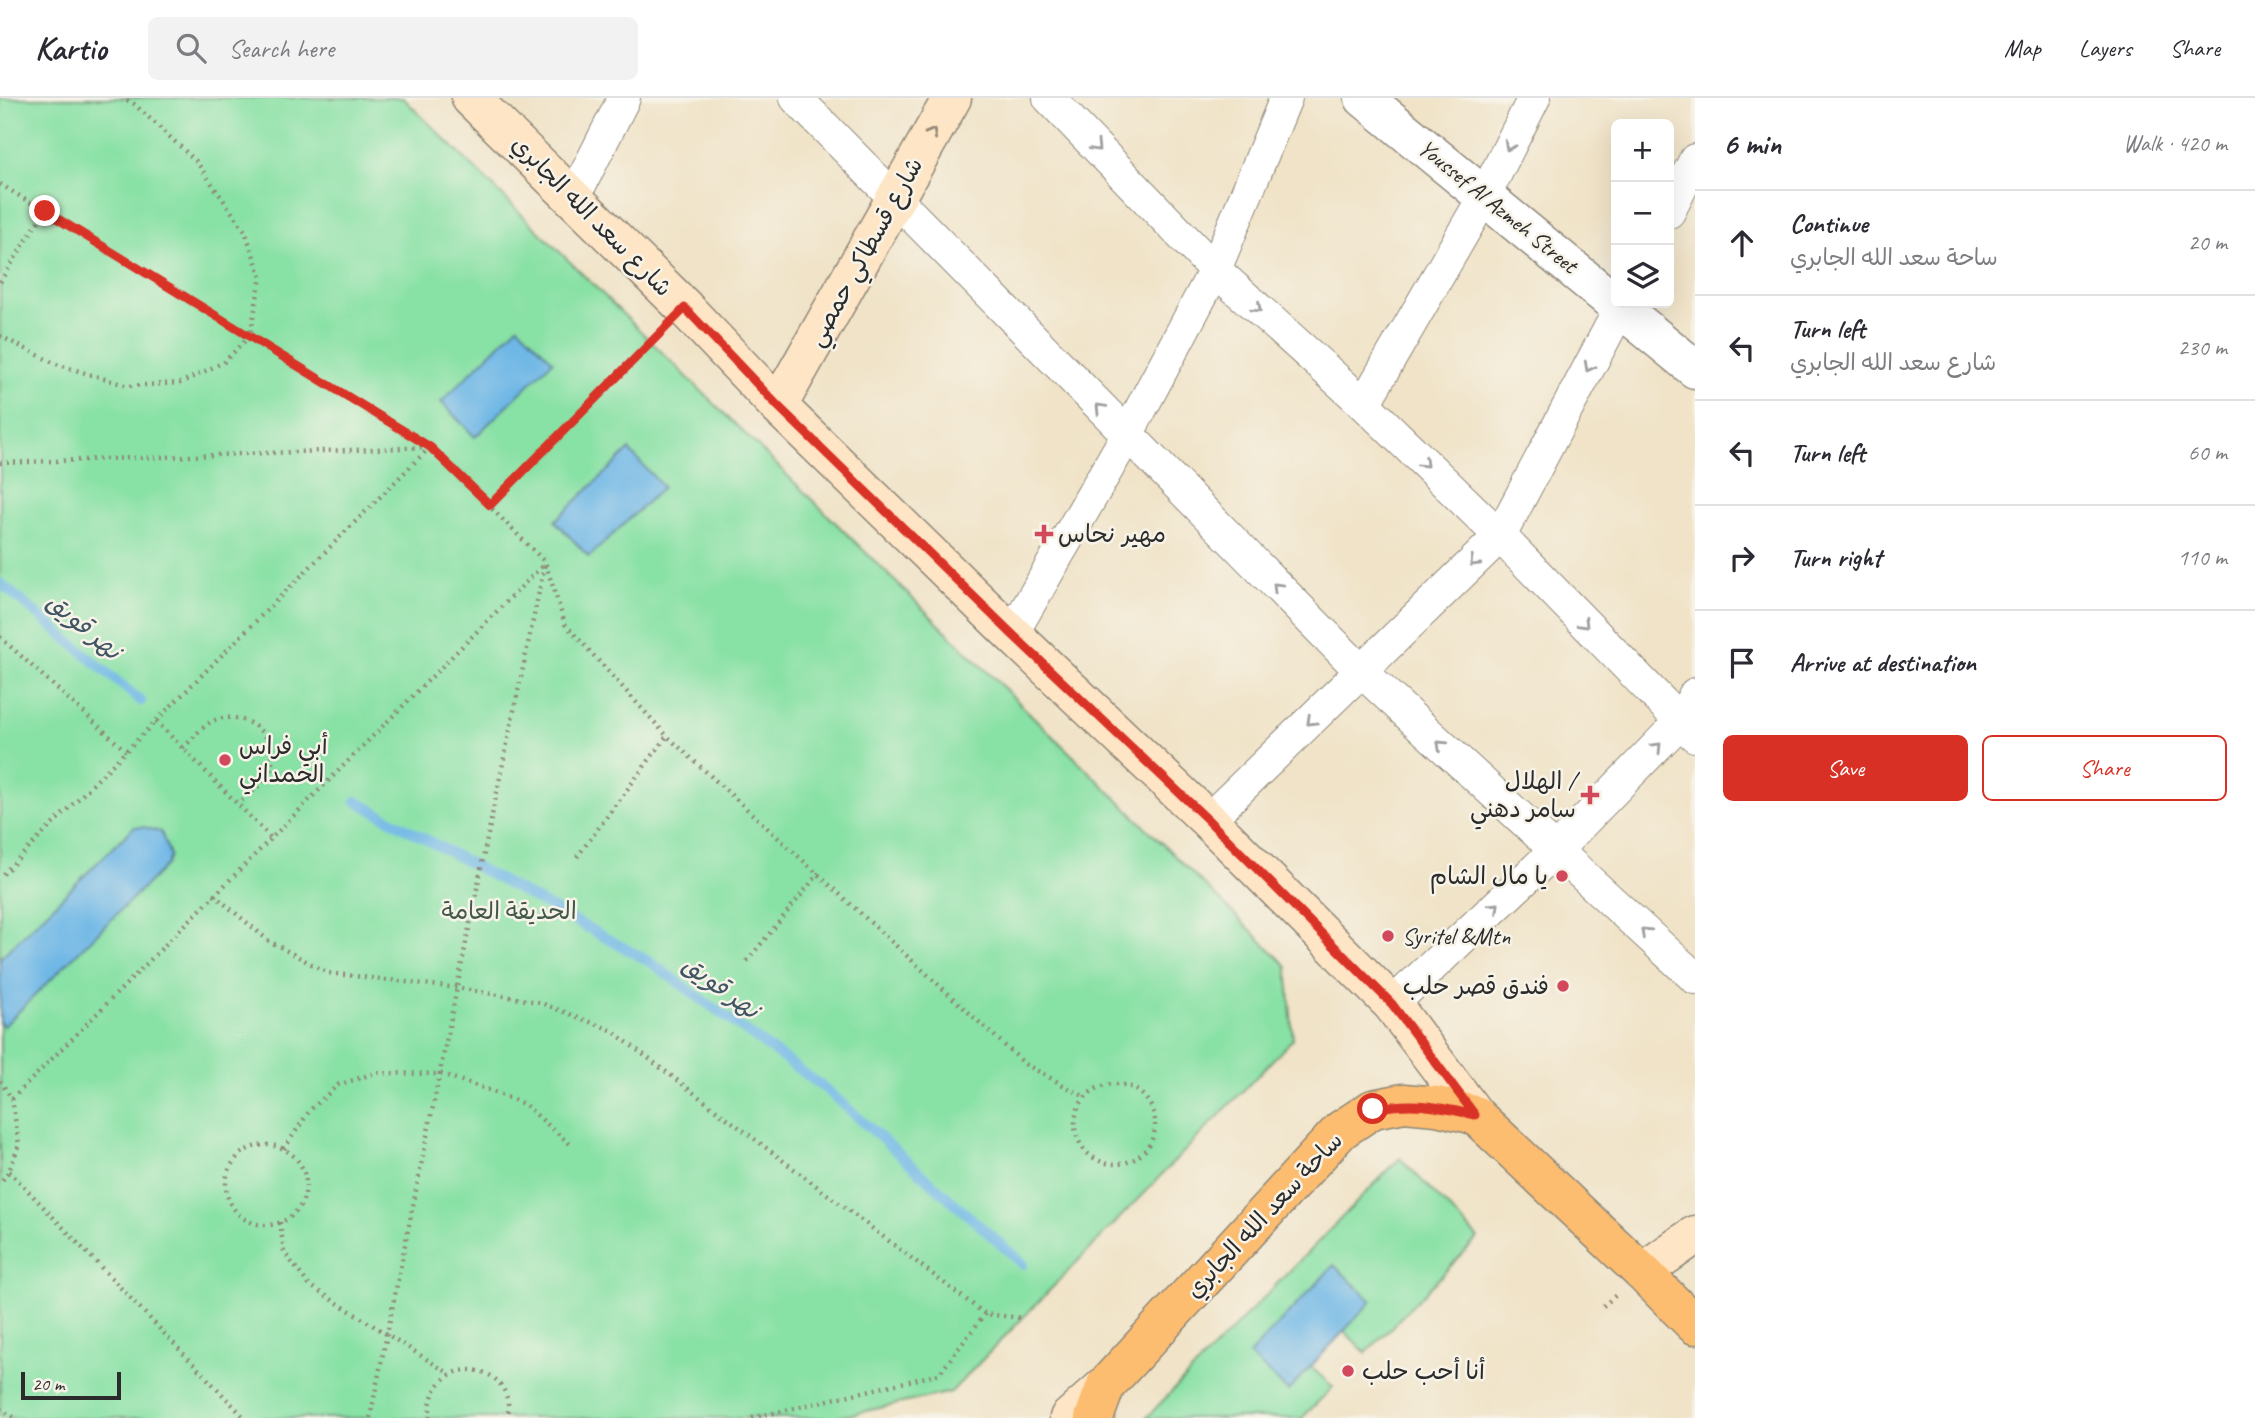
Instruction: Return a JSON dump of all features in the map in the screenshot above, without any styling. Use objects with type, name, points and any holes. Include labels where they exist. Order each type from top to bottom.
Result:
[{"type":"main road","name":"شارع سعد الله الجابري","points":[[471,98],[685,308],[778,406],[1208,820],[1392,1004],[1475,1115]]},
{"type":"main road","name":"شارع قسطاكي حمصي","points":[[778,406],[952,98]]},
{"type":"main road","name":"ساحة سعد الله الجابري","points":[[1100,1402],[1341,1130],[1373,1109],[1404,1103],[1437,1106],[1475,1115],[1643,1272],[1695,1325]]},
{"type":"main road","points":[[1643,1272],[1695,1235]]},
{"type":"main road","points":[[1069,1418],[1100,1402]]},
{"type":"street","points":[[574,197],[624,98]]},
{"type":"street","points":[[796,98],[1362,672],[1695,978]]},
{"type":"street","points":[[1049,98],[1215,270],[1364,404],[1500,537],[1688,729]]},
{"type":"street","points":[[1012,634],[1127,435],[1215,270],[1286,98]]},
{"type":"street","name":"Youssef Al Azmeh Street","points":[[1364,98],[1611,296]]},
{"type":"street","points":[[1364,404],[1485,195],[1534,98]]},
{"type":"street","points":[[1674,202],[1695,160]]},
{"type":"street","points":[[1208,820],[1500,537],[1620,308]]},
{"type":"street","name":"Youssef Al Azmeh Street","points":[[1625,308],[1695,369]]},
{"type":"street","points":[[1392,1004],[1688,729],[1695,694]]},
{"type":"path","points":[[0,336],[56,363],[128,386],[180,383],[224,362],[250,336],[261,277],[245,232],[196,161],[134,104],[122,98]]},
{"type":"path","points":[[0,184],[430,447],[545,562],[565,624],[667,736],[1025,1064],[1085,1097]]},
{"type":"path","points":[[0,282],[45,211]]},
{"type":"path","points":[[490,505],[685,308]]},
{"type":"path","points":[[0,463],[430,447]]},
{"type":"path","points":[[0,877],[430,447]]},
{"type":"path","points":[[12,1099],[545,562]]},
{"type":"path","points":[[370,1418],[545,562]]},
{"type":"path","points":[[0,637],[126,751]]},
{"type":"path","points":[[183,748],[212,721],[226,719],[244,721],[258,728],[269,739],[273,757],[270,770],[262,782],[238,804]]},
{"type":"path","points":[[156,721],[271,838]]},
{"type":"path","points":[[577,857],[667,736]]},
{"type":"path","points":[[747,961],[819,873]]},
{"type":"path","points":[[214,895],[269,941],[328,973],[458,988],[538,1002],[611,1030],[985,1314],[1023,1318]]},
{"type":"path","points":[[284,1149],[310,1110],[338,1086],[375,1073],[441,1074],[488,1090],[524,1104],[571,1144]]},
{"type":"path","points":[[0,1082],[12,1099],[19,1145],[9,1171],[0,1183]]},
{"type":"path","points":[[1108,1084],[1133,1088],[1143,1095],[1151,1105],[1155,1117],[1150,1143],[1141,1154],[1116,1164],[1091,1156],[1081,1146],[1075,1120],[1085,1097],[1108,1084]]},
{"type":"path","points":[[271,1145],[284,1149],[302,1166],[306,1178],[301,1204],[292,1215],[280,1222],[267,1225],[254,1223],[242,1217],[232,1207],[227,1195],[226,1181],[236,1158],[246,1150],[271,1145]]},
{"type":"path","points":[[9,1171],[245,1418]]},
{"type":"path","points":[[280,1222],[284,1252],[309,1285],[450,1374]]},
{"type":"path","points":[[752,1418],[939,1374],[985,1314]]},
{"type":"path","points":[[430,1418],[429,1405],[433,1393],[450,1374],[462,1370],[487,1373],[498,1380],[509,1403],[509,1418]]},
{"type":"path","points":[[0,1409],[15,1418]]},
{"type":"green space","name":"الحديقة العامة","points":[[0,98],[403,98],[1287,966],[1293,1039],[951,1392],[835,1418],[0,1418]]},
{"type":"green space","points":[[1400,1158],[1478,1238],[1366,1353],[1344,1331],[1310,1366],[1333,1387],[1302,1418],[1146,1418]]},
{"type":"water","points":[[518,326],[553,361],[475,437],[441,402]]},
{"type":"water","points":[[629,450],[663,487],[589,557],[555,521]]},
{"type":"water","points":[[134,827],[161,832],[170,855],[167,864],[4,1026],[0,1022],[0,958]]},
{"type":"water","points":[[1334,1265],[1372,1301],[1288,1391],[1249,1355]]},
{"type":"waterway","name":"نهر قويق","points":[[0,583],[141,701]]},
{"type":"waterway","name":"نهر قويق","points":[[356,801],[650,962],[827,1090],[1023,1264]]},
{"type":"place","name":"مهير نحاس","points":[[1044,534]]},
{"type":"place","name":"أبي فراس الحمداني","points":[[225,760]]},
{"type":"place","name":"الهلال / سامر دهني","points":[[1590,795]]},
{"type":"place","name":"يا مال الشام","points":[[1562,876]]},
{"type":"place","name":"Syritel &Mtn","points":[[1388,936]]},
{"type":"place","name":"فندق قصر حلب","points":[[1563,986]]},
{"type":"place","name":"أنا أحب حلب","points":[[1348,1371]]},
{"type":"route","points":[[45,211],[430,447],[490,505],[685,308],[778,406],[1208,820],[1392,1004],[1475,1115],[1437,1106],[1404,1103],[1373,1109]]}]
